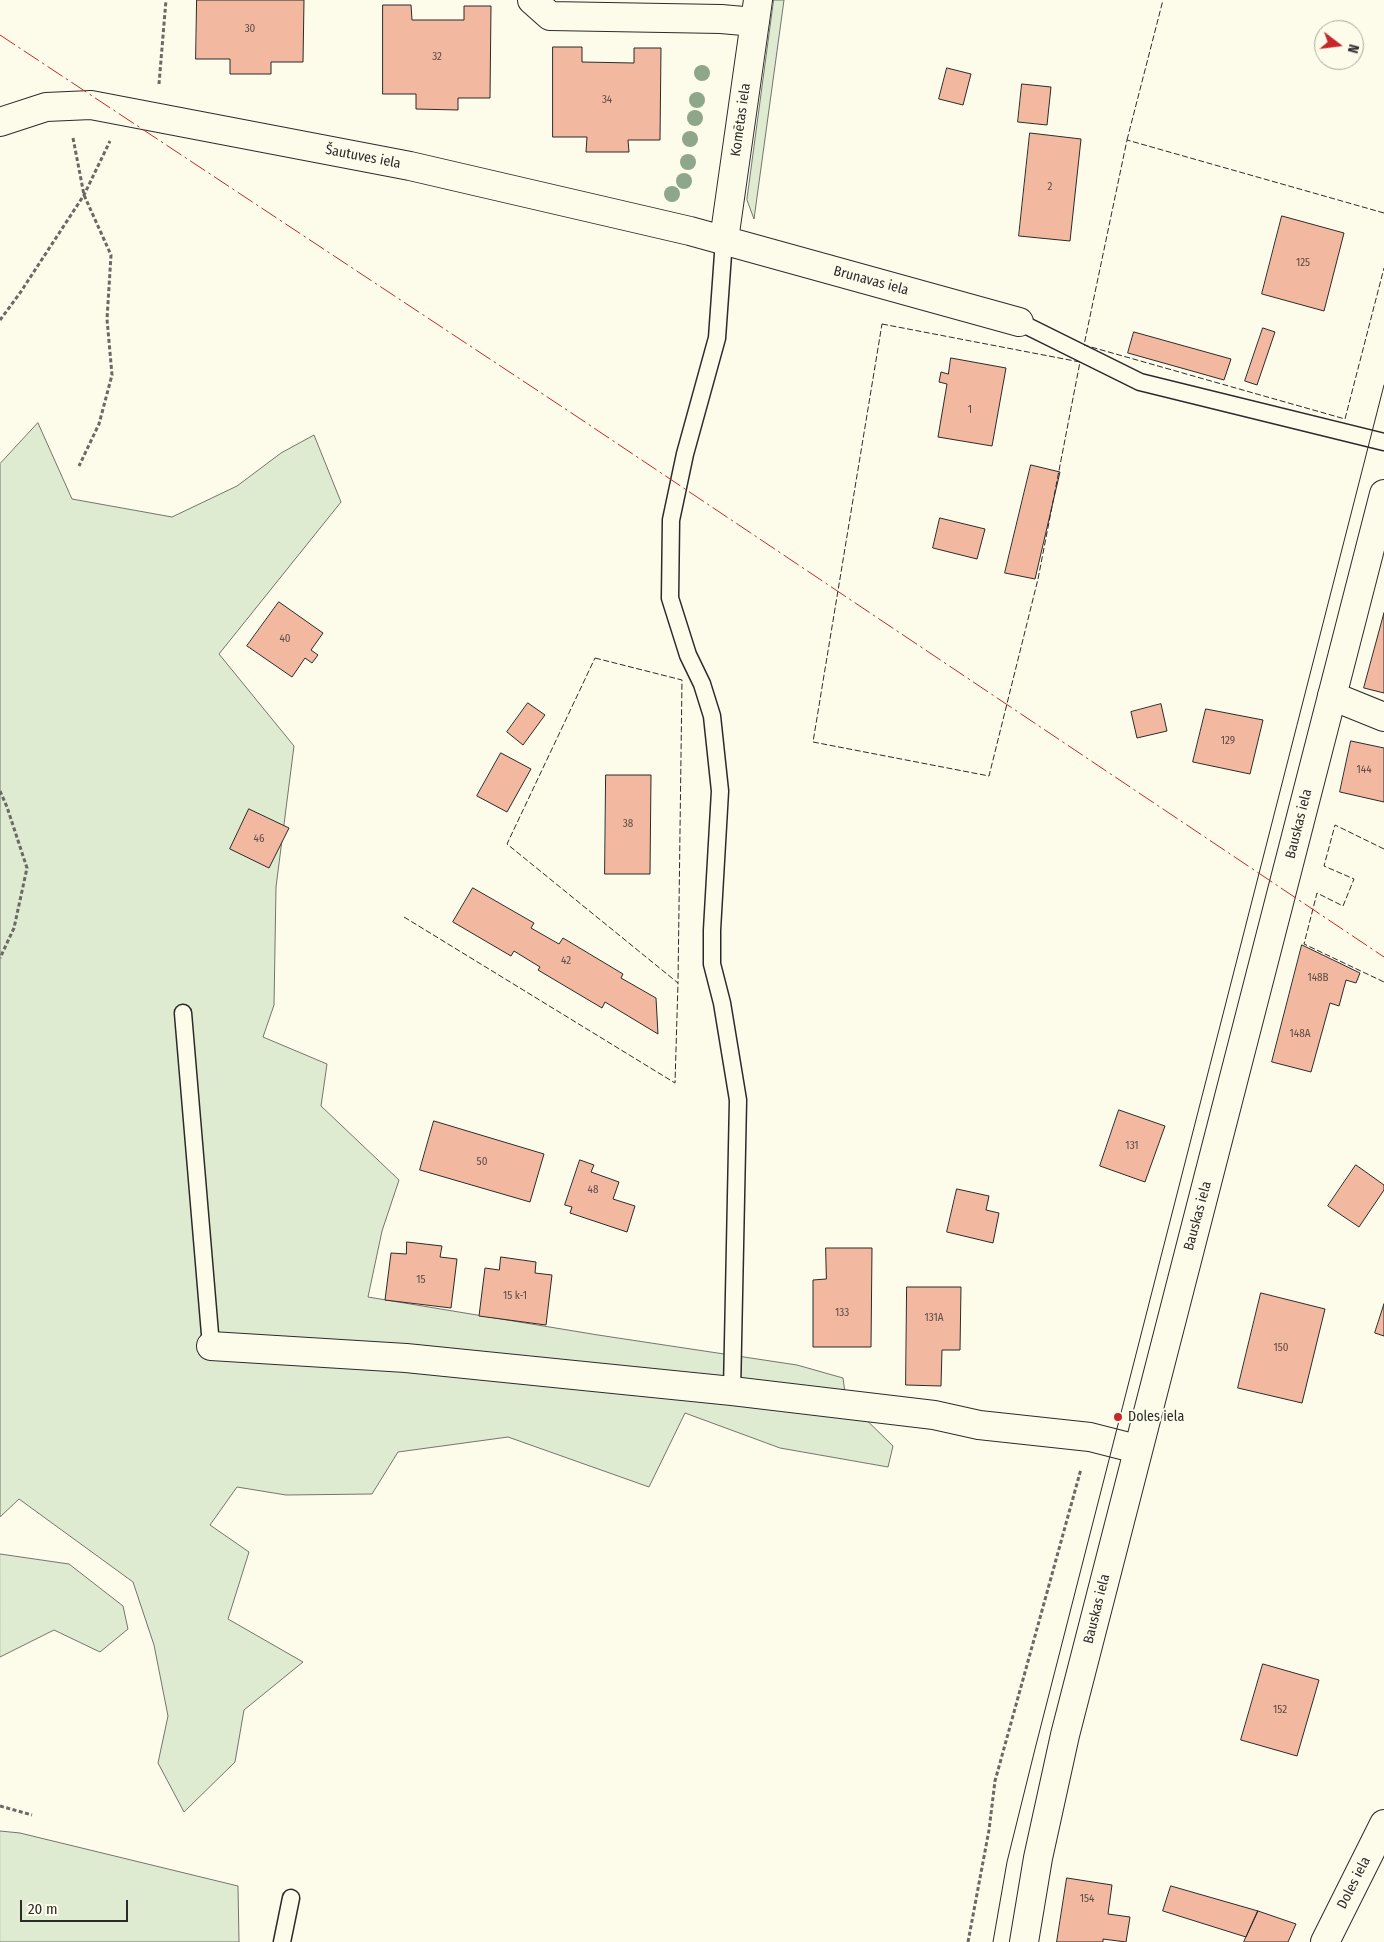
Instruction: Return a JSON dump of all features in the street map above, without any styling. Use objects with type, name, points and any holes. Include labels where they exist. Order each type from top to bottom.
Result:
[{"type":"street","points":[[532,0],[550,16],[721,19],[757,11]]},
{"type":"street","name":"Komētas iela","points":[[724,240],[757,11]]},
{"type":"street","name":"Šautuves iela","points":[[0,122],[46,107],[91,105],[410,166],[724,240]]},
{"type":"street","name":"Brunavas iela","points":[[724,240],[1019,322]]},
{"type":"street","name":"Bauskas iela","points":[[1024,1942],[1038,1858],[1065,1735],[1384,494]]},
{"type":"street","points":[[1332,696],[1384,717]]},
{"type":"street","points":[[211,1346],[406,1358],[732,1391],[934,1415],[979,1425],[1090,1437],[1137,1450]]},
{"type":"street","name":"Doles iela","points":[[1325,1942],[1384,1824]]},
{"type":"lane","points":[[724,240],[717,338],[685,454],[671,520],[670,598],[688,655],[702,684],[712,716],[720,791],[712,930],[712,964],[722,1003],[738,1100],[732,1391]]},
{"type":"lane","points":[[1019,322],[1140,382],[1384,442]]},
{"type":"lane","points":[[183,1013],[211,1346]]},
{"type":"lane","points":[[282,1942],[291,1898]]},
{"type":"path","points":[[158,84],[166,0]]},
{"type":"path","points":[[67,106],[84,195],[111,255],[107,319],[112,375],[98,424],[79,466]]},
{"type":"path","points":[[0,320],[20,293],[84,195],[125,111]]},
{"type":"path","points":[[0,791],[28,868],[14,928],[0,958]]},
{"type":"path","points":[[968,1942],[989,1830],[995,1782],[1090,1437]]},
{"type":"path","points":[[0,1806],[32,1816]]},
{"type":"green space","points":[[774,0],[784,0],[754,219],[747,200]]},
{"type":"green space","points":[[38,423],[72,499],[172,517],[237,486],[281,453],[314,435],[341,502],[219,654],[294,746],[276,887],[274,1005],[263,1037],[327,1064],[321,1106],[399,1180],[382,1231],[368,1297],[598,1335],[797,1365],[843,1378],[846,1400],[893,1446],[888,1467],[780,1448],[685,1413],[649,1487],[508,1437],[398,1452],[372,1494],[286,1495],[237,1487],[210,1525],[249,1552],[228,1619],[303,1662],[244,1710],[235,1762],[184,1812],[158,1763],[168,1716],[154,1645],[133,1582],[19,1499],[0,1517],[0,464]]},
{"type":"green space","points":[[0,1554],[69,1564],[123,1606],[128,1629],[100,1652],[54,1630],[0,1657]]},
{"type":"green space","points":[[0,1831],[20,1833],[238,1886],[239,1942],[0,1942]]},
{"type":"building","points":[[197,0],[304,0],[303,62],[271,62],[271,74],[230,74],[230,59],[196,59]]},
{"type":"building","points":[[383,5],[411,5],[412,20],[464,20],[464,6],[491,6],[490,98],[458,98],[458,110],[416,109],[416,94],[383,94]]},
{"type":"building","points":[[553,47],[582,47],[582,62],[634,63],[634,48],[661,48],[660,140],[628,140],[629,152],[586,152],[587,137],[553,137]]},
{"type":"building","points":[[947,68],[971,74],[963,105],[939,99]]},
{"type":"building","points":[[1022,84],[1051,87],[1047,125],[1018,122]]},
{"type":"building","points":[[1030,133],[1081,139],[1070,241],[1019,236]]},
{"type":"building","points":[[1282,216],[1344,233],[1324,311],[1262,294]]},
{"type":"building","points":[[1263,328],[1275,332],[1257,385],[1245,381]]},
{"type":"building","points":[[1134,332],[1231,359],[1224,380],[1128,353]]},
{"type":"building","points":[[951,358],[1006,368],[992,446],[938,437],[947,384],[939,382],[941,372],[948,374]]},
{"type":"building","points":[[1031,465],[1060,472],[1035,579],[1005,573]]},
{"type":"building","points":[[940,518],[985,529],[977,559],[933,548]]},
{"type":"building","points":[[279,602],[323,633],[311,650],[318,655],[312,663],[305,658],[292,677],[247,646]]},
{"type":"building","points":[[1384,613],[1384,693],[1364,688]]},
{"type":"building","points":[[528,703],[545,715],[523,745],[507,732]]},
{"type":"building","points":[[1161,704],[1167,731],[1137,738],[1131,712]]},
{"type":"building","points":[[1206,709],[1263,720],[1250,774],[1193,762]]},
{"type":"building","points":[[1351,741],[1384,748],[1384,802],[1340,792]]},
{"type":"building","points":[[501,753],[531,769],[507,812],[477,796]]},
{"type":"building","points":[[606,775],[651,775],[650,874],[605,874]]},
{"type":"building","points":[[249,809],[289,828],[269,868],[230,849]]},
{"type":"building","points":[[473,888],[534,923],[531,928],[559,944],[563,938],[623,974],[621,978],[656,998],[658,1034],[605,1002],[602,1008],[538,970],[540,967],[514,951],[511,956],[453,922]]},
{"type":"building","points":[[1302,945],[1360,973],[1356,983],[1346,980],[1339,1006],[1330,1003],[1311,1072],[1272,1062]]},
{"type":"building","points":[[1119,1110],[1165,1126],[1145,1182],[1100,1166]]},
{"type":"building","points":[[434,1121],[544,1154],[530,1202],[420,1170]]},
{"type":"building","points":[[580,1160],[594,1165],[591,1172],[619,1182],[613,1199],[635,1206],[627,1232],[570,1213],[572,1207],[565,1205]]},
{"type":"building","points":[[1356,1165],[1384,1185],[1384,1190],[1359,1227],[1328,1206]]},
{"type":"building","points":[[957,1189],[989,1196],[986,1210],[999,1213],[993,1243],[947,1232]]},
{"type":"building","points":[[407,1242],[442,1246],[440,1257],[457,1259],[451,1308],[385,1300],[391,1253],[406,1254]]},
{"type":"building","points":[[826,1248],[872,1248],[871,1347],[813,1347],[813,1280],[826,1279]]},
{"type":"building","points":[[501,1257],[536,1262],[535,1273],[552,1275],[546,1325],[479,1316],[485,1268],[499,1270]]},
{"type":"building","points":[[907,1287],[961,1287],[960,1350],[942,1350],[941,1386],[906,1385]]},
{"type":"building","points":[[1261,1293],[1325,1309],[1302,1403],[1238,1388]]},
{"type":"building","points":[[1384,1304],[1384,1336],[1375,1333]]},
{"type":"building","points":[[1263,1664],[1319,1680],[1297,1756],[1241,1740]]},
{"type":"building","points":[[1067,1878],[1112,1885],[1108,1914],[1130,1917],[1126,1942],[1103,1939],[1103,1942],[1057,1942]]},
{"type":"building","points":[[1171,1886],[1258,1911],[1246,1937],[1163,1911]]},
{"type":"building","points":[[1258,1911],[1296,1924],[1288,1942],[1244,1942]]},
{"type":"tram line","points":[[993,1942],[1007,1862],[1035,1749],[1384,385]]},
{"type":"fence","points":[[1127,140],[1163,0]]},
{"type":"fence","points":[[1384,213],[1127,140],[1084,345],[1345,419],[1384,268]]},
{"type":"fence","points":[[882,324],[1080,362],[1038,579],[989,776],[813,742],[882,324]]},
{"type":"fence","points":[[595,658],[682,680],[678,983],[507,844],[595,658]]},
{"type":"fence","points":[[1384,849],[1335,825],[1324,866],[1354,879],[1343,906],[1317,893],[1304,944],[1384,982]]},
{"type":"fence","points":[[404,917],[675,1083],[678,983]]},
{"type":"power","points":[[0,35],[576,416],[1384,957]]},
{"type":"place","name":"Doles iela","points":[[1118,1417]]}]
